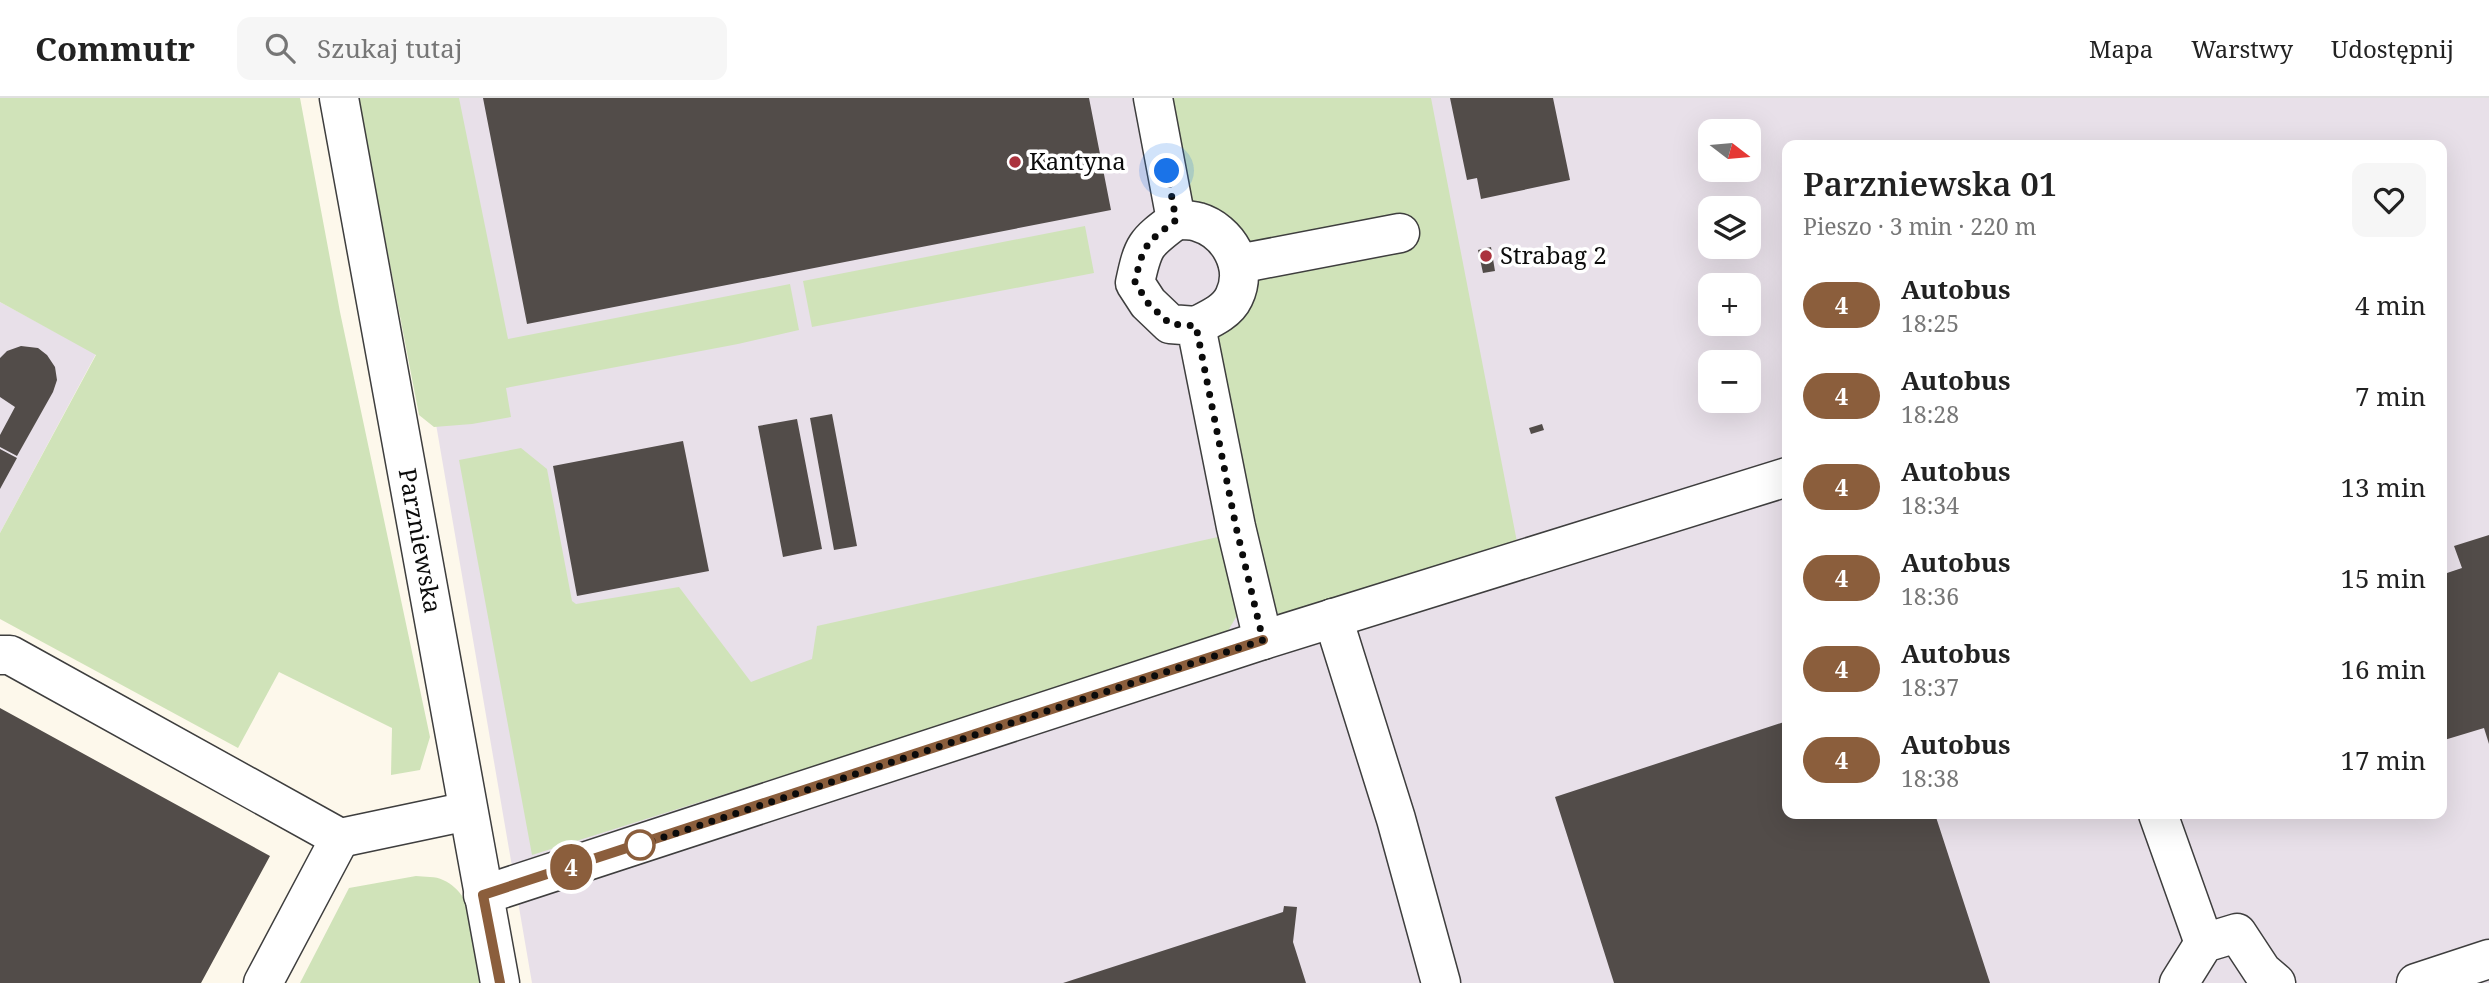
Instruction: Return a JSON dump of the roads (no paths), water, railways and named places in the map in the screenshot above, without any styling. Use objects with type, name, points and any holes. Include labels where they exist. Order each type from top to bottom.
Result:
[{"type":"street","name":"Parzniewska","points":[[339,98],[500,983]]},
{"type":"street","points":[[1153,98],[1176,220]]},
{"type":"street","points":[[1176,220],[1197,221],[1216,230],[1232,248],[1238,264],[1239,278],[1234,297],[1218,316],[1196,326],[1170,324],[1148,303],[1135,282],[1142,251],[1158,233],[1176,220]]},
{"type":"street","points":[[1238,264],[1400,233]]},
{"type":"street","points":[[1196,326],[1236,527],[1263,640]]},
{"type":"street","points":[[483,895],[1263,640],[1782,479]]},
{"type":"street","points":[[1333,618],[1396,819],[1441,983]]},
{"type":"street","points":[[0,655],[10,655],[340,838],[468,811]]},
{"type":"street","points":[[2160,819],[2204,943]]},
{"type":"street","points":[[263,983],[340,838]]},
{"type":"street","points":[[2179,983],[2204,943],[2237,933],[2262,971],[2276,983]]},
{"type":"street","points":[[2416,983],[2489,960]]},
{"type":"place","name":"Kantyna","points":[[1015,162]]},
{"type":"place","name":"Strabag 2","points":[[1486,256]]}]
